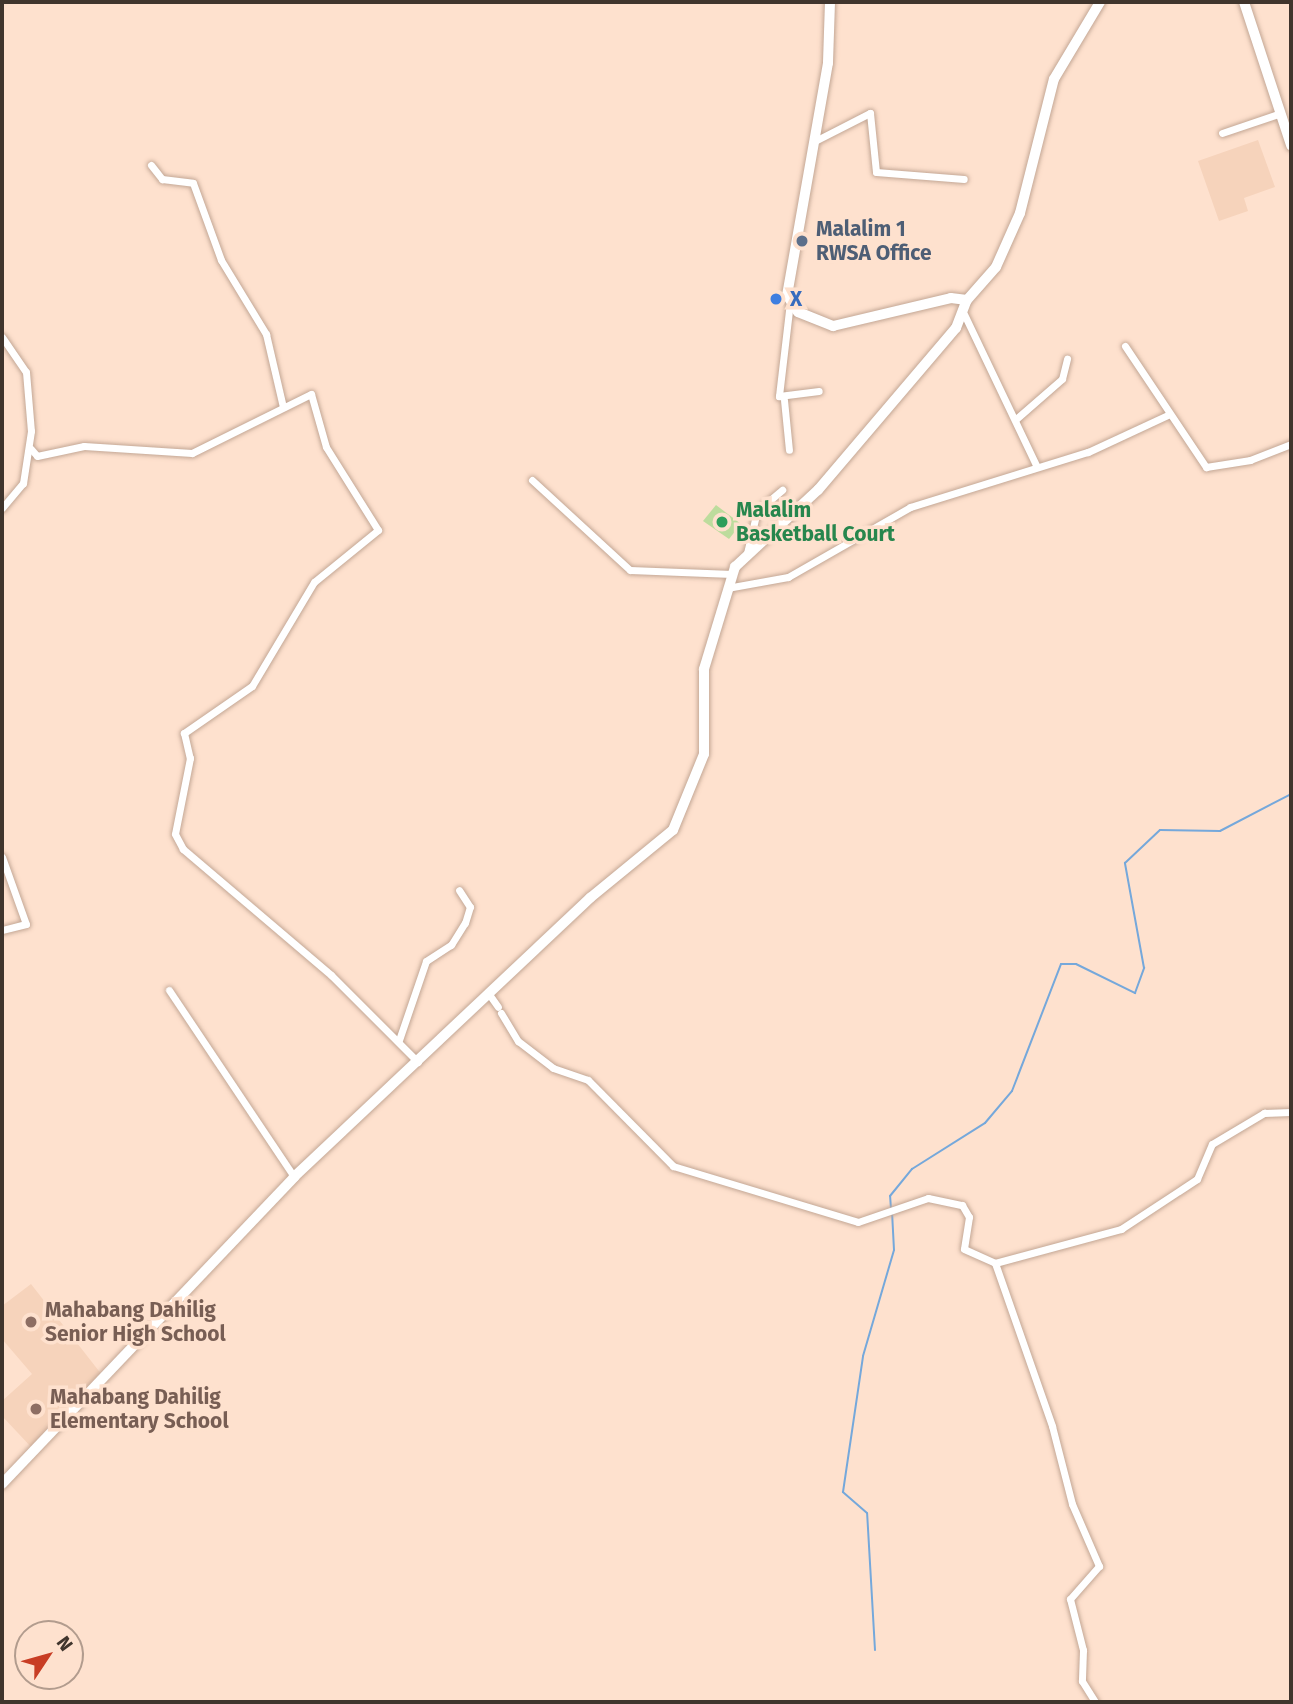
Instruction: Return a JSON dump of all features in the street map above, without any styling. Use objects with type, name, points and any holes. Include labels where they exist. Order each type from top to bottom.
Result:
[{"type":"street","points":[[789,450],[784,400],[778,392],[790,302],[792,245],[828,63],[830,2]]},
{"type":"street","points":[[2,1484],[295,1177],[491,997],[590,898],[673,830],[704,754],[704,668],[732,574],[747,553],[812,496],[964,314],[967,300],[1007,245],[1054,79],[1100,2]]},
{"type":"street","points":[[1244,2],[1291,145]]},
{"type":"street","points":[[813,142],[870,113],[876,172],[964,179]]},
{"type":"street","points":[[1222,133],[1281,113]]},
{"type":"street","points":[[151,165],[162,179],[193,183],[221,260],[266,334],[283,407]]},
{"type":"street","points":[[790,302],[805,316],[833,326],[951,298],[967,300]]},
{"type":"street","points":[[964,314],[1036,465]]},
{"type":"street","points":[[2,337],[26,372],[30,449],[23,483],[2,508]]},
{"type":"street","points":[[1125,346],[1209,468],[1291,444]]},
{"type":"street","points":[[1016,419],[1062,379],[1067,359]]},
{"type":"street","points":[[784,400],[819,391]]},
{"type":"street","points":[[30,449],[37,456],[84,446],[192,453],[311,394],[326,447],[378,530],[314,582],[252,686],[184,733],[190,758],[175,834],[183,849],[399,1040],[419,1063]]},
{"type":"street","points":[[727,588],[788,577],[910,507],[1036,465],[1088,452],[1170,414]]},
{"type":"street","points":[[532,480],[630,570],[732,574]]},
{"type":"street","points":[[747,553],[757,511],[782,490]]},
{"type":"street","points":[[2,857],[26,924],[2,930]]},
{"type":"street","points":[[399,1040],[426,961],[451,945],[469,913],[459,890]]},
{"type":"street","points":[[169,990],[295,1177]]},
{"type":"street","points":[[491,997],[518,1041],[553,1068],[589,1080],[673,1166],[858,1222],[880,1219],[900,1207],[928,1198],[962,1205],[969,1217],[964,1249],[995,1263],[1121,1228],[1197,1179],[1212,1144],[1264,1113],[1291,1112]]},
{"type":"street","points":[[995,1263],[1052,1426],[1072,1504],[1099,1566],[1070,1599],[1083,1650],[1082,1681],[1095,1702]]},
{"type":"shaded area","points":[[1258,140],[1275,187],[1244,198],[1248,211],[1219,221],[1198,161]]},
{"type":"shaded area","points":[[31,1284],[102,1375],[33,1449],[2,1416],[2,1401],[32,1374],[2,1339],[2,1306]]},
{"type":"green space","name":"Malalim Basketball Court","points":[[716,505],[741,524],[729,539],[703,521]]},
{"type":"waterway","points":[[891,1209],[890,1196],[912,1169],[985,1123],[1012,1091],[1061,964],[1076,964],[1135,993],[1144,968],[1125,863],[1160,830],[1220,831],[1291,794]]},
{"type":"waterway","points":[[875,1650],[867,1513],[843,1492],[863,1356],[894,1250],[892,1215]]},
{"type":"place","name":"Malalim 1 RWSA Office","points":[[802,241]]},
{"type":"place","name":"X","points":[[776,299]]},
{"type":"place","name":"Malalim Basketball Court","points":[[722,522]]},
{"type":"place","name":"Mahabang Dahilig Senior High School","points":[[31,1322]]},
{"type":"place","name":"Mahabang Dahilig Elementary School","points":[[36,1409]]}]
